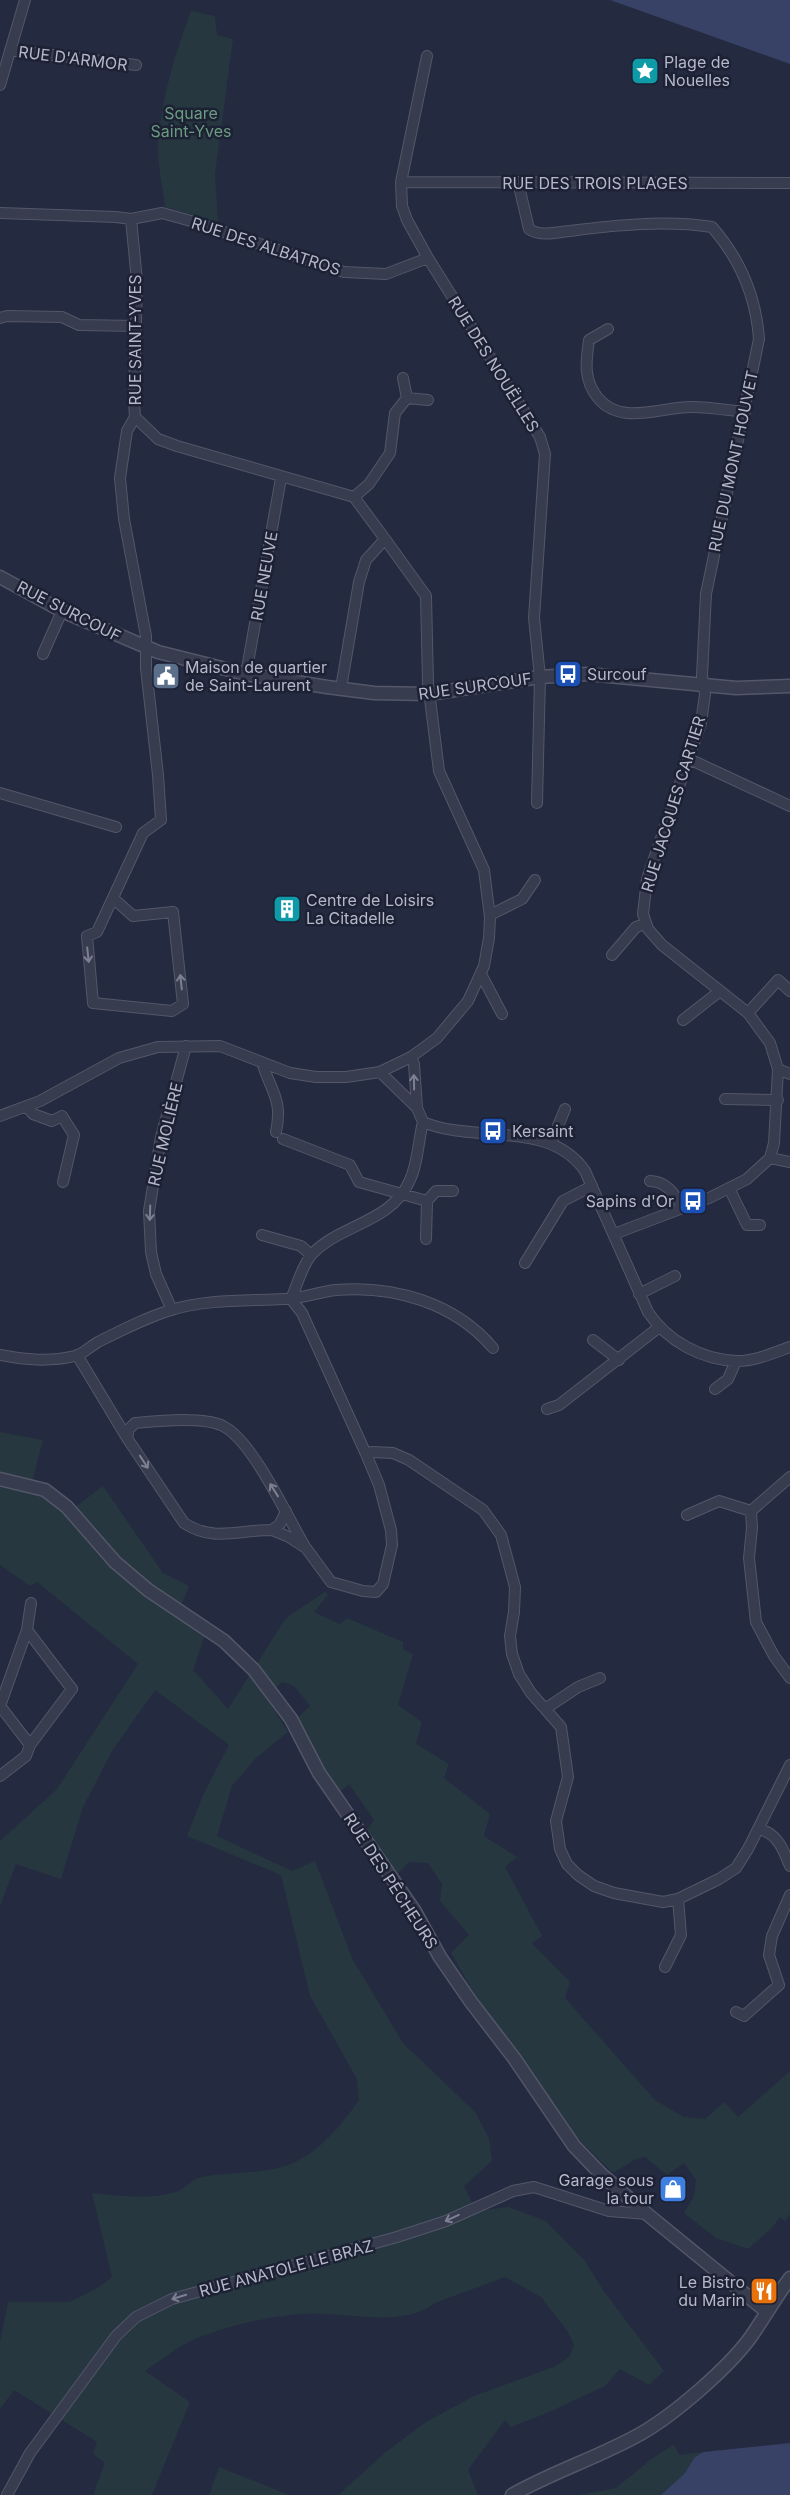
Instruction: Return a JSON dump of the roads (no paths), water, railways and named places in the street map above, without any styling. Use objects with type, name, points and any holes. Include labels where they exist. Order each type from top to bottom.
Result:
[{"type":"street","points":[[0,85],[26,0]]},
{"type":"street","name":"RUE D'ARMOR","points":[[10,50],[136,65]]},
{"type":"street","name":"RUE DES NOUËLLES","points":[[428,56],[401,182],[402,206],[407,220],[428,258],[540,437],[544,454],[534,618],[540,677],[537,803]]},
{"type":"street","name":"RUE DES TROIS PLAGES","points":[[401,182],[790,183]]},
{"type":"street","name":"RUE DU MONT HOUVET","points":[[518,182],[529,229],[534,233],[550,233],[597,227],[694,224],[712,227],[727,244],[740,267],[758,317],[759,339],[706,594],[704,684]]},
{"type":"street","points":[[0,213],[116,216],[131,219]]},
{"type":"street","name":"RUE DES ALBATROS","points":[[131,219],[162,213],[344,272],[386,274],[428,258]]},
{"type":"street","name":"RUE SAINT-YVES","points":[[114,899],[143,833],[161,820],[146,668],[146,636],[124,519],[120,478],[126,431],[136,417],[134,402],[137,281],[131,219]]},
{"type":"street","points":[[0,318],[7,316],[62,317],[79,325],[137,326]]},
{"type":"street","points":[[608,329],[589,340],[586,366],[588,381],[596,396],[606,408],[618,413],[692,407],[745,412]]},
{"type":"street","points":[[354,496],[369,484],[390,453],[395,413],[407,398],[403,378]]},
{"type":"street","points":[[407,398],[428,400]]},
{"type":"street","points":[[0,1116],[27,1107],[119,1058],[158,1047],[220,1046],[290,1073],[316,1076],[346,1077],[380,1072],[411,1057],[437,1038],[454,1020],[468,1001],[481,974],[489,938],[490,914],[484,870],[439,770],[429,694],[426,596],[354,496],[281,478],[158,439],[136,417]]},
{"type":"street","name":"RUE NEUVE","points":[[246,674],[281,478]]},
{"type":"street","points":[[341,688],[359,582],[366,560],[386,539]]},
{"type":"street","name":"RUE SURCOUF","points":[[1,581],[62,611],[146,647],[246,674],[374,693],[429,694],[540,677],[587,674],[736,688],[790,686]]},
{"type":"street","points":[[43,654],[62,611]]},
{"type":"street","name":"RUE JACQUES CARTIER","points":[[645,924],[643,902],[647,879],[701,723],[704,684]]},
{"type":"street","points":[[689,759],[790,806]]},
{"type":"street","points":[[0,792],[116,827]]},
{"type":"street","points":[[490,914],[522,899],[535,880]]},
{"type":"street","points":[[114,899],[133,916],[173,912],[183,1004],[172,1011],[93,1003],[86,936],[97,932],[114,899]]},
{"type":"street","points":[[612,955],[636,927],[645,924],[662,945],[748,1014],[770,1043],[778,1069],[778,1100],[774,1143],[770,1158],[747,1179],[730,1188],[614,1234]]},
{"type":"street","points":[[481,974],[502,1014]]},
{"type":"street","points":[[748,1014],[778,980],[790,991]]},
{"type":"street","points":[[684,1020],[720,991]]},
{"type":"street","name":"RUE MOLIÈRE","points":[[172,1310],[156,1274],[151,1252],[149,1211],[161,1137],[186,1046]]},
{"type":"street","points":[[411,1057],[414,1064],[416,1108]]},
{"type":"street","points":[[262,1062],[268,1083],[278,1102],[280,1135],[350,1165],[359,1182],[400,1196],[426,1201]]},
{"type":"street","points":[[778,1069],[790,1074]]},
{"type":"street","points":[[290,1299],[311,1256],[324,1245],[378,1216],[400,1196],[409,1182],[423,1122],[416,1108],[380,1072]]},
{"type":"street","points":[[725,1099],[778,1100]]},
{"type":"street","points":[[27,1107],[32,1114],[52,1122],[62,1116],[74,1135],[63,1182]]},
{"type":"street","points":[[551,1143],[564,1109]]},
{"type":"street","points":[[423,1122],[440,1129],[534,1138],[551,1143],[577,1159],[592,1186],[639,1294],[658,1328],[674,1341],[692,1349],[736,1361],[768,1355],[790,1347]]},
{"type":"street","points":[[770,1158],[790,1162]]},
{"type":"street","points":[[650,1181],[661,1182],[670,1190],[683,1208]]},
{"type":"street","points":[[525,1263],[563,1201],[592,1186]]},
{"type":"street","points":[[730,1188],[747,1225],[760,1225]]},
{"type":"street","points":[[426,1239],[426,1201],[436,1191],[453,1191]]},
{"type":"street","points":[[262,1235],[302,1246],[311,1256]]},
{"type":"street","points":[[639,1294],[675,1276]]},
{"type":"street","points":[[0,1355],[31,1361],[77,1355],[135,1324],[172,1310],[199,1304],[290,1299],[335,1290],[372,1289],[428,1302],[454,1313],[480,1333],[493,1348]]},
{"type":"street","points":[[108,1407],[122,1418],[135,1423],[187,1420],[222,1425],[240,1439],[286,1511],[306,1548],[331,1582],[363,1591],[376,1592],[383,1584],[392,1545],[391,1530],[378,1485],[366,1454],[302,1313],[290,1299]]},
{"type":"street","points":[[547,1409],[558,1405],[619,1360],[658,1328]]},
{"type":"street","points":[[593,1340],[619,1360]]},
{"type":"street","points":[[77,1355],[127,1438],[184,1523],[196,1531],[209,1535],[272,1530],[289,1537],[306,1548]]},
{"type":"street","points":[[715,1389],[728,1379],[736,1361]]},
{"type":"street","points":[[127,1438],[135,1423]]},
{"type":"street","points":[[366,1454],[372,1452],[393,1453],[409,1460],[483,1510],[494,1522],[509,1558],[515,1586],[514,1612],[510,1636],[512,1654],[520,1674],[561,1728],[568,1777],[556,1821],[560,1849],[568,1864],[578,1875],[594,1886],[614,1892],[663,1902],[678,1900],[736,1868],[759,1829],[790,1765]]},
{"type":"street","points":[[751,1511],[790,1476]]},
{"type":"street","name":"RUE DES PÊCHEURS","points":[[0,1479],[45,1490],[67,1507],[115,1562],[148,1590],[224,1641],[254,1670],[291,1718],[319,1773],[414,1910],[440,1958],[514,2058],[565,2134],[602,2174],[647,2214],[767,2312]]},
{"type":"street","points":[[687,1515],[719,1501],[751,1511]]},
{"type":"street","points":[[272,1530],[280,1524],[286,1511]]},
{"type":"street","points":[[751,1511],[752,1528],[749,1558],[756,1622],[774,1656],[790,1678]]},
{"type":"street","points":[[30,1745],[0,1706],[27,1630],[31,1603]]},
{"type":"street","points":[[0,1776],[26,1756],[30,1745],[72,1689],[27,1630]]},
{"type":"street","points":[[545,1709],[578,1687],[600,1678]]},
{"type":"street","points":[[759,1829],[774,1835],[782,1847],[790,1866]]},
{"type":"street","points":[[736,2012],[744,2016],[779,1985],[769,1955],[772,1936],[790,1895]]},
{"type":"street","points":[[665,1967],[681,1935],[678,1900]]},
{"type":"street","name":"RUE ANATOLE LE BRAZ","points":[[7,2495],[30,2453],[116,2336],[136,2317],[172,2299],[397,2238],[446,2221],[514,2190],[534,2187],[609,2211],[647,2214]]},
{"type":"street","points":[[512,2495],[549,2475],[622,2443],[659,2421],[704,2385],[749,2339],[790,2278]]},
{"type":"water","points":[[610,0],[790,0],[790,64]]},
{"type":"water","points":[[790,2443],[790,2495],[661,2495],[685,2473],[694,2458],[703,2452]]},
{"type":"place","name":"Plage de Nouelles","points":[[645,71]]},
{"type":"place","name":"Surcouf","points":[[568,674]]},
{"type":"place","name":"Maison de quartier de Saint-Laurent","points":[[166,676]]},
{"type":"place","name":"Centre de Loisirs La Citadelle","points":[[287,909]]},
{"type":"place","name":"Kersaint","points":[[493,1131]]},
{"type":"place","name":"Sapins d'Or","points":[[693,1201]]},
{"type":"place","name":"Garage sous la tour","points":[[673,2189]]},
{"type":"place","name":"Le Bistro du Marin","points":[[764,2291]]},
{"type":"park label","name":"Square Saint-Yves","points":[[191,122]]}]
